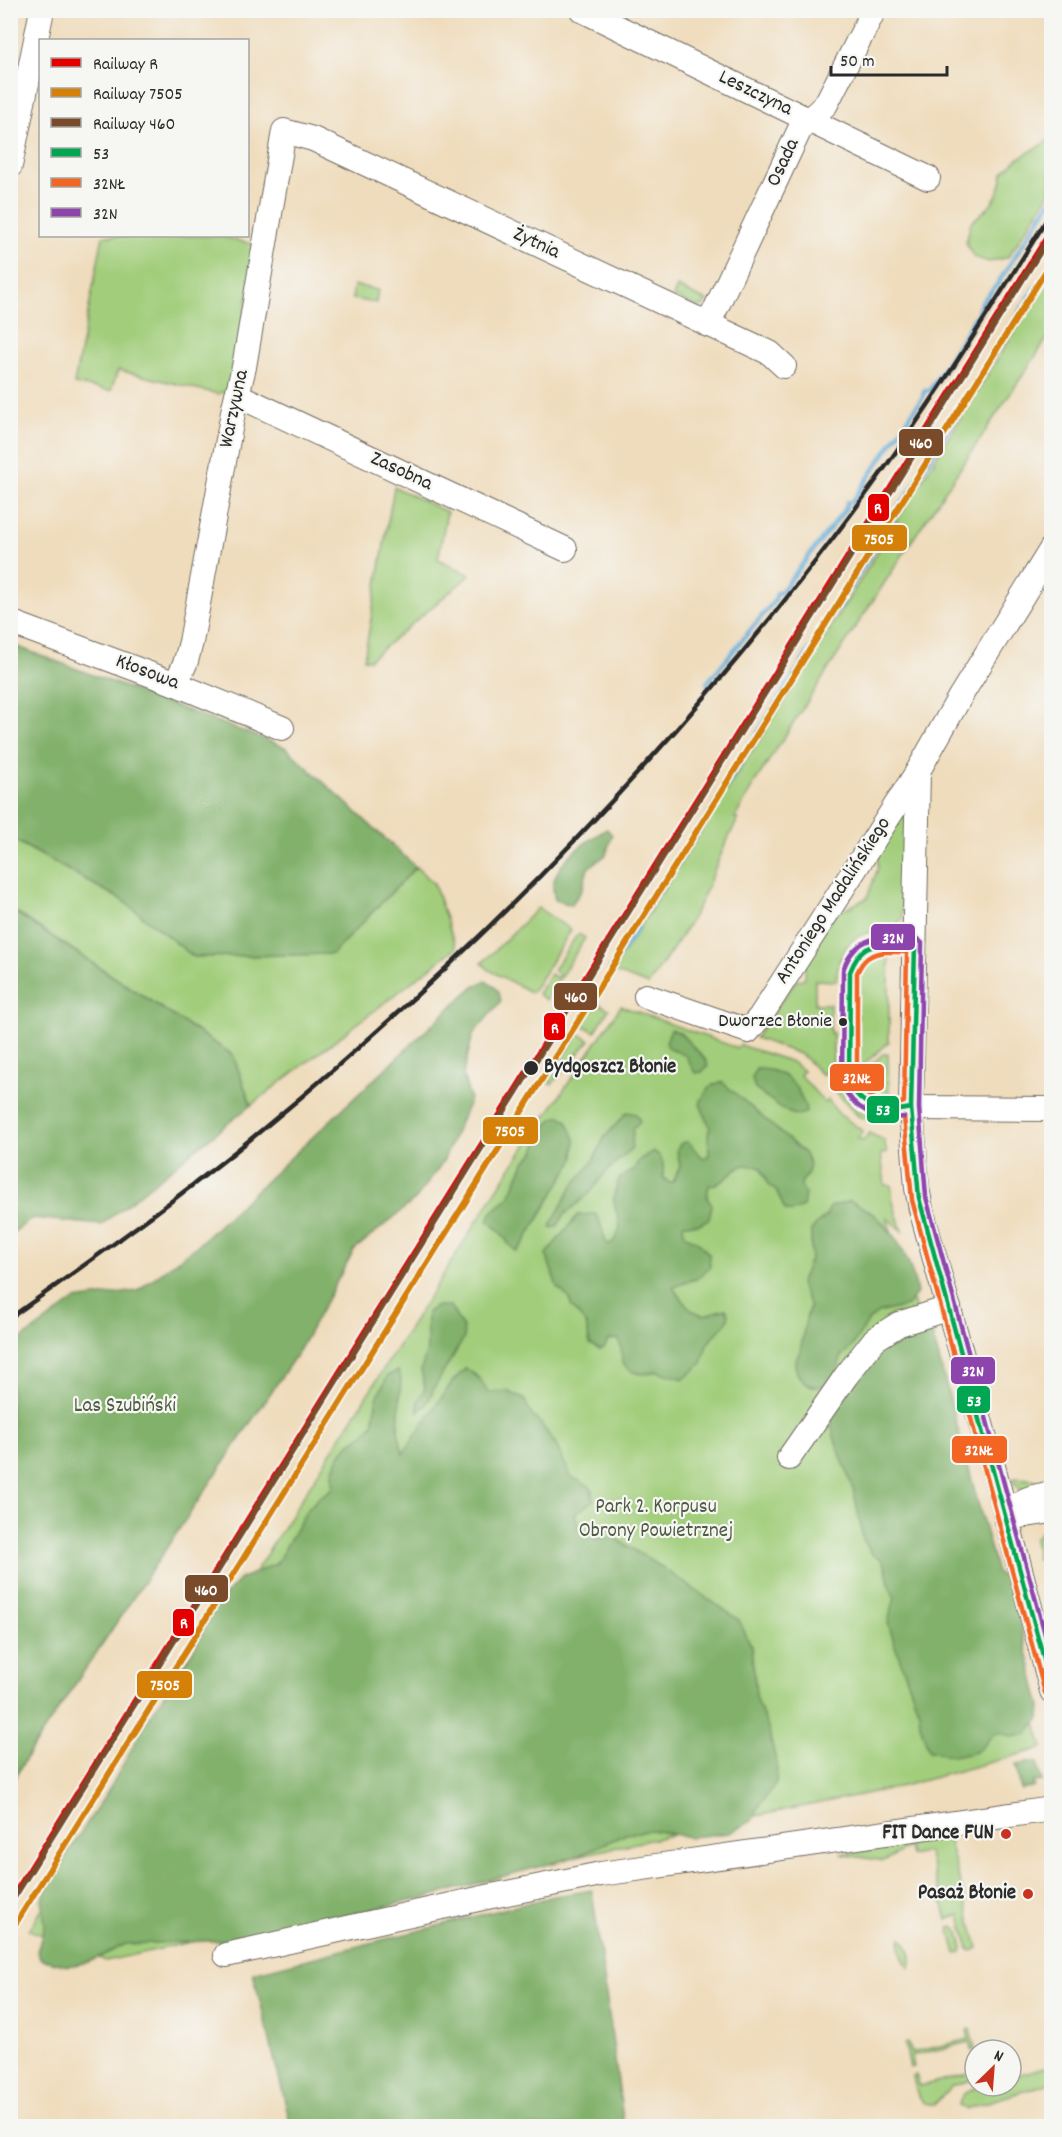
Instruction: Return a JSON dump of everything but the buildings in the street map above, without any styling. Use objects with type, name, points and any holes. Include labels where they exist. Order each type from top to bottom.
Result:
[{"type":"street","name":"Leszczyna","points":[[582,10],[928,178]]},
{"type":"street","name":"Osada","points":[[708,325],[800,129],[826,104],[874,10]]},
{"type":"street","points":[[10,166],[38,11]]},
{"type":"street","name":"Żytnia","points":[[284,131],[313,139],[770,353],[783,366]]},
{"type":"street","name":"Warzywna","points":[[176,684],[191,642],[284,131]]},
{"type":"street","name":"Zasobna","points":[[237,395],[565,549]]},
{"type":"street","name":"Antoniego Madalińskiego","points":[[646,996],[748,1031],[918,771],[961,695],[1041,585],[1052,548]]},
{"type":"street","name":"Kłosowa","points":[[10,622],[176,684],[282,728]]},
{"type":"street","name":"Antoniego Madalińskiego","points":[[918,771],[911,1108],[919,1198],[1052,1691]]},
{"type":"street","points":[[911,1108],[1052,1108]]},
{"type":"street","points":[[789,1458],[846,1376],[875,1339],[899,1323],[949,1308]]},
{"type":"street","points":[[1006,1518],[1022,1501],[1052,1493]]},
{"type":"street","points":[[1006,1518],[1052,1511]]},
{"type":"street","points":[[226,1954],[602,1874],[1052,1809]]},
{"type":"green space","points":[[1051,139],[1051,191],[1041,207],[1008,257],[989,262],[974,257],[966,243],[971,222],[984,212],[997,195],[1003,173],[1016,160]]},
{"type":"green space","points":[[103,237],[223,237],[257,245],[231,389],[218,394],[118,370],[111,391],[74,384]]},
{"type":"green space","points":[[1051,272],[1051,333],[911,542],[755,782],[735,818],[738,820],[723,848],[703,897],[684,931],[648,985],[612,971],[849,598]]},
{"type":"green space","points":[[354,285],[378,290],[376,303],[352,299]]},
{"type":"green space","points":[[677,287],[707,301],[703,306],[698,307],[673,296]]},
{"type":"green space","points":[[394,487],[447,512],[438,559],[470,575],[369,660],[364,659]]},
{"type":"green space","points":[[10,644],[285,747],[416,867],[332,954],[194,957],[122,900],[11,838]]},
{"type":"green space","points":[[904,815],[908,818],[902,919],[889,929],[864,934],[850,942],[841,956],[836,981],[815,980],[815,1004],[830,1004],[830,1033],[833,1033],[833,1067],[822,1075],[802,1055],[755,1038],[796,981],[805,978],[806,955],[834,915],[867,898],[878,868],[877,845]]},
{"type":"green space","points":[[607,829],[612,835],[606,855],[588,868],[582,890],[571,905],[555,900],[553,885],[560,867],[574,852]]},
{"type":"green space","points":[[10,838],[122,900],[194,957],[332,954],[416,867],[434,884],[456,948],[251,1105],[233,1055],[11,909]]},
{"type":"green space","points":[[538,908],[571,930],[533,991],[530,992],[489,970],[482,963]]},
{"type":"green space","points":[[10,909],[233,1055],[251,1105],[101,1225],[33,1218],[11,1234]]},
{"type":"green space","points":[[579,934],[585,938],[546,1000],[538,994],[550,974],[557,978],[559,974],[553,970]]},
{"type":"green space","points":[[889,954],[889,1042],[862,1066],[858,1066],[857,996],[860,970],[868,957]]},
{"type":"green space","name":"Las Szubiński","points":[[484,981],[496,988],[501,1001],[473,1034],[463,1075],[470,1099],[443,1162],[416,1199],[354,1250],[300,1349],[29,1753],[11,1784],[11,1347],[75,1300],[137,1291],[199,1244],[468,991]]},
{"type":"green space","points":[[593,1001],[609,1009],[595,1032],[584,1026],[582,1020]]},
{"type":"green space","name":"Park 2. Korpusu Obrony Powietrznej","points":[[621,1006],[737,1048],[740,1045],[792,1062],[803,1071],[800,1075],[825,1103],[828,1100],[839,1114],[863,1131],[858,1138],[863,1141],[869,1133],[884,1140],[887,1153],[881,1154],[885,1185],[891,1185],[893,1202],[902,1231],[887,1218],[948,1413],[1043,1748],[899,1787],[766,1814],[106,1961],[29,1930],[510,1169]]},
{"type":"green space","points":[[671,1029],[680,1033],[706,1060],[708,1065],[702,1072],[695,1073],[685,1055],[668,1048],[666,1042]]},
{"type":"green space","points":[[578,1034],[590,1040],[552,1084],[548,1083]]},
{"type":"green space","points":[[883,1054],[888,1054],[889,1096],[870,1090],[863,1072]]},
{"type":"green space","points":[[756,1069],[776,1072],[793,1083],[805,1105],[806,1113],[797,1115],[789,1113],[755,1089],[752,1078]]},
{"type":"green space","points":[[836,1076],[840,1076],[843,1089],[854,1105],[871,1116],[870,1118],[863,1119],[857,1115],[828,1083]]},
{"type":"green space","points":[[722,1082],[804,1153],[810,1164],[801,1186],[805,1193],[803,1207],[791,1212],[785,1210],[777,1192],[768,1185],[761,1168],[750,1165],[737,1168],[724,1180],[709,1185],[707,1198],[712,1205],[709,1219],[699,1224],[683,1224],[684,1235],[697,1241],[709,1254],[710,1267],[696,1279],[673,1288],[691,1310],[703,1315],[726,1309],[729,1315],[727,1322],[707,1344],[702,1363],[684,1379],[656,1371],[644,1374],[634,1372],[624,1364],[618,1339],[608,1340],[605,1347],[600,1350],[590,1344],[586,1324],[571,1306],[570,1299],[557,1287],[546,1254],[578,1215],[595,1214],[607,1244],[612,1243],[620,1226],[614,1198],[619,1179],[634,1169],[639,1160],[653,1151],[661,1159],[663,1177],[669,1183],[673,1182],[680,1166],[677,1150],[681,1143],[688,1142],[704,1158],[709,1155],[710,1127],[700,1104],[708,1089]]},
{"type":"green space","points":[[627,1112],[636,1114],[640,1121],[633,1129],[632,1148],[604,1174],[590,1193],[564,1215],[557,1227],[551,1228],[551,1224],[573,1185],[592,1163],[604,1138]]},
{"type":"green space","points":[[561,1116],[567,1121],[575,1139],[574,1159],[517,1251],[488,1220],[491,1213],[509,1197],[524,1163],[535,1151],[546,1126],[554,1118]]},
{"type":"green space","points":[[850,1201],[875,1216],[895,1238],[909,1265],[917,1293],[907,1306],[878,1313],[869,1320],[851,1348],[841,1356],[834,1379],[826,1385],[814,1386],[803,1381],[796,1371],[795,1364],[810,1306],[800,1284],[811,1257],[811,1230],[826,1216],[830,1207]]},
{"type":"green space","points":[[437,1306],[450,1306],[463,1328],[464,1338],[426,1405],[418,1411],[418,1401],[425,1388],[421,1370],[427,1350],[427,1312]]},
{"type":"green space","points":[[929,1322],[997,1573],[1009,1580],[1041,1707],[1040,1719],[1028,1734],[1011,1736],[997,1732],[980,1749],[962,1755],[929,1751],[920,1724],[919,1712],[888,1622],[895,1598],[890,1588],[886,1568],[881,1559],[872,1554],[863,1539],[854,1492],[833,1434],[830,1413],[848,1381],[868,1368],[877,1349]]},
{"type":"green space","points":[[465,1369],[479,1378],[488,1392],[507,1391],[524,1399],[533,1417],[538,1420],[555,1443],[571,1477],[591,1487],[594,1500],[575,1514],[579,1527],[596,1539],[613,1537],[739,1620],[751,1646],[757,1702],[768,1727],[777,1766],[776,1783],[761,1803],[752,1821],[729,1833],[690,1837],[650,1830],[626,1834],[575,1857],[431,1896],[237,1940],[126,1944],[89,1962],[68,1966],[41,1959],[37,1952],[45,1925],[42,1899],[64,1859],[110,1788],[147,1721],[194,1649],[218,1602],[240,1579],[276,1564],[307,1510],[318,1498],[333,1488],[333,1473],[339,1456],[349,1444],[373,1424],[377,1398],[388,1375],[398,1371],[401,1379],[398,1431],[403,1454],[452,1382]]},
{"type":"green space","points":[[1010,1479],[1036,1480],[1041,1489],[1021,1490]]},
{"type":"green space","points":[[1051,1528],[1051,1551],[1037,1560],[1034,1539],[1042,1530]]},
{"type":"green space","points":[[1037,1761],[1042,1781],[1033,1782],[1034,1787],[1021,1790],[1016,1765]]},
{"type":"green space","points":[[948,1838],[978,1948],[972,1951],[969,1950],[960,1916],[947,1919],[928,1852],[911,1856],[909,1847],[884,1861],[840,1854]]},
{"type":"green space","points":[[592,1890],[624,2126],[291,2126],[253,1973],[555,1896]]},
{"type":"green space","points":[[954,1926],[959,1932],[963,1949],[961,1953],[956,1954],[949,1927]]},
{"type":"green space","points":[[901,1938],[910,1952],[910,1968],[902,1954]]},
{"type":"green space","points":[[970,2029],[972,2038],[969,2038],[967,2030]]},
{"type":"green space","points":[[963,2040],[963,2043],[912,2056],[914,2067],[910,2068],[905,2044],[908,2043],[911,2053]]},
{"type":"green space","points":[[1044,2067],[1051,2070],[1051,2081],[1023,2091],[1023,2073]]},
{"type":"green space","points":[[916,2075],[920,2086],[963,2075],[963,2083],[952,2086],[934,2105],[928,2105],[921,2100],[916,2091],[913,2076]]},
{"type":"green space","points":[[963,2096],[963,2098],[1001,2098],[965,2109],[959,2106]]},
{"type":"waterway","points":[[707,683],[775,600],[777,593],[781,592],[846,508],[847,502],[852,502],[923,397],[924,391],[930,390],[978,313],[981,303],[996,286],[1052,199]]},
{"type":"waterway","points":[[610,969],[835,610],[841,606],[842,600],[898,511],[899,505],[1052,263]]},
{"type":"railway","points":[[10,1318],[170,1202],[263,1129],[424,988],[576,839],[719,680],[787,598],[852,513],[930,402],[1052,211]]},
{"type":"rail line","name":"R","points":[[10,1901],[1052,229]]},
{"type":"rail line","name":"460","points":[[10,1904],[1046,242]]},
{"type":"rail line","name":"7505","points":[[16,1923],[1052,261]]},
{"type":"transit line","name":"32N","points":[[904,1117],[884,1117],[859,1107],[852,1101],[842,1084],[843,970],[855,949],[863,943],[881,937],[916,938],[922,943],[919,1108],[926,1197],[1052,1660]]},
{"type":"transit line","name":"53","points":[[894,944],[915,945],[911,1108],[901,1110],[883,1109],[867,1103],[860,1098],[849,1082],[850,972],[857,958],[866,949],[878,945],[894,944]]},
{"type":"transit line","name":"32NŁ","points":[[885,952],[907,952],[904,1102],[901,1103],[881,1101],[869,1096],[857,1080],[857,973],[868,958],[885,952]]},
{"type":"transit line","name":"53","points":[[911,1108],[919,1198],[1052,1689]]},
{"type":"transit line","name":"32NŁ","points":[[904,1117],[912,1200],[1045,1693]]},
{"type":"place","name":"Dworzec Błonie","points":[[843,1022]]},
{"type":"place","name":"Bydgoszcz Błonie","points":[[531,1068]]},
{"type":"place","name":"FIT Dance FUN","points":[[1006,1834]]},
{"type":"place","name":"Pasaż Błonie","points":[[1028,1894]]}]
